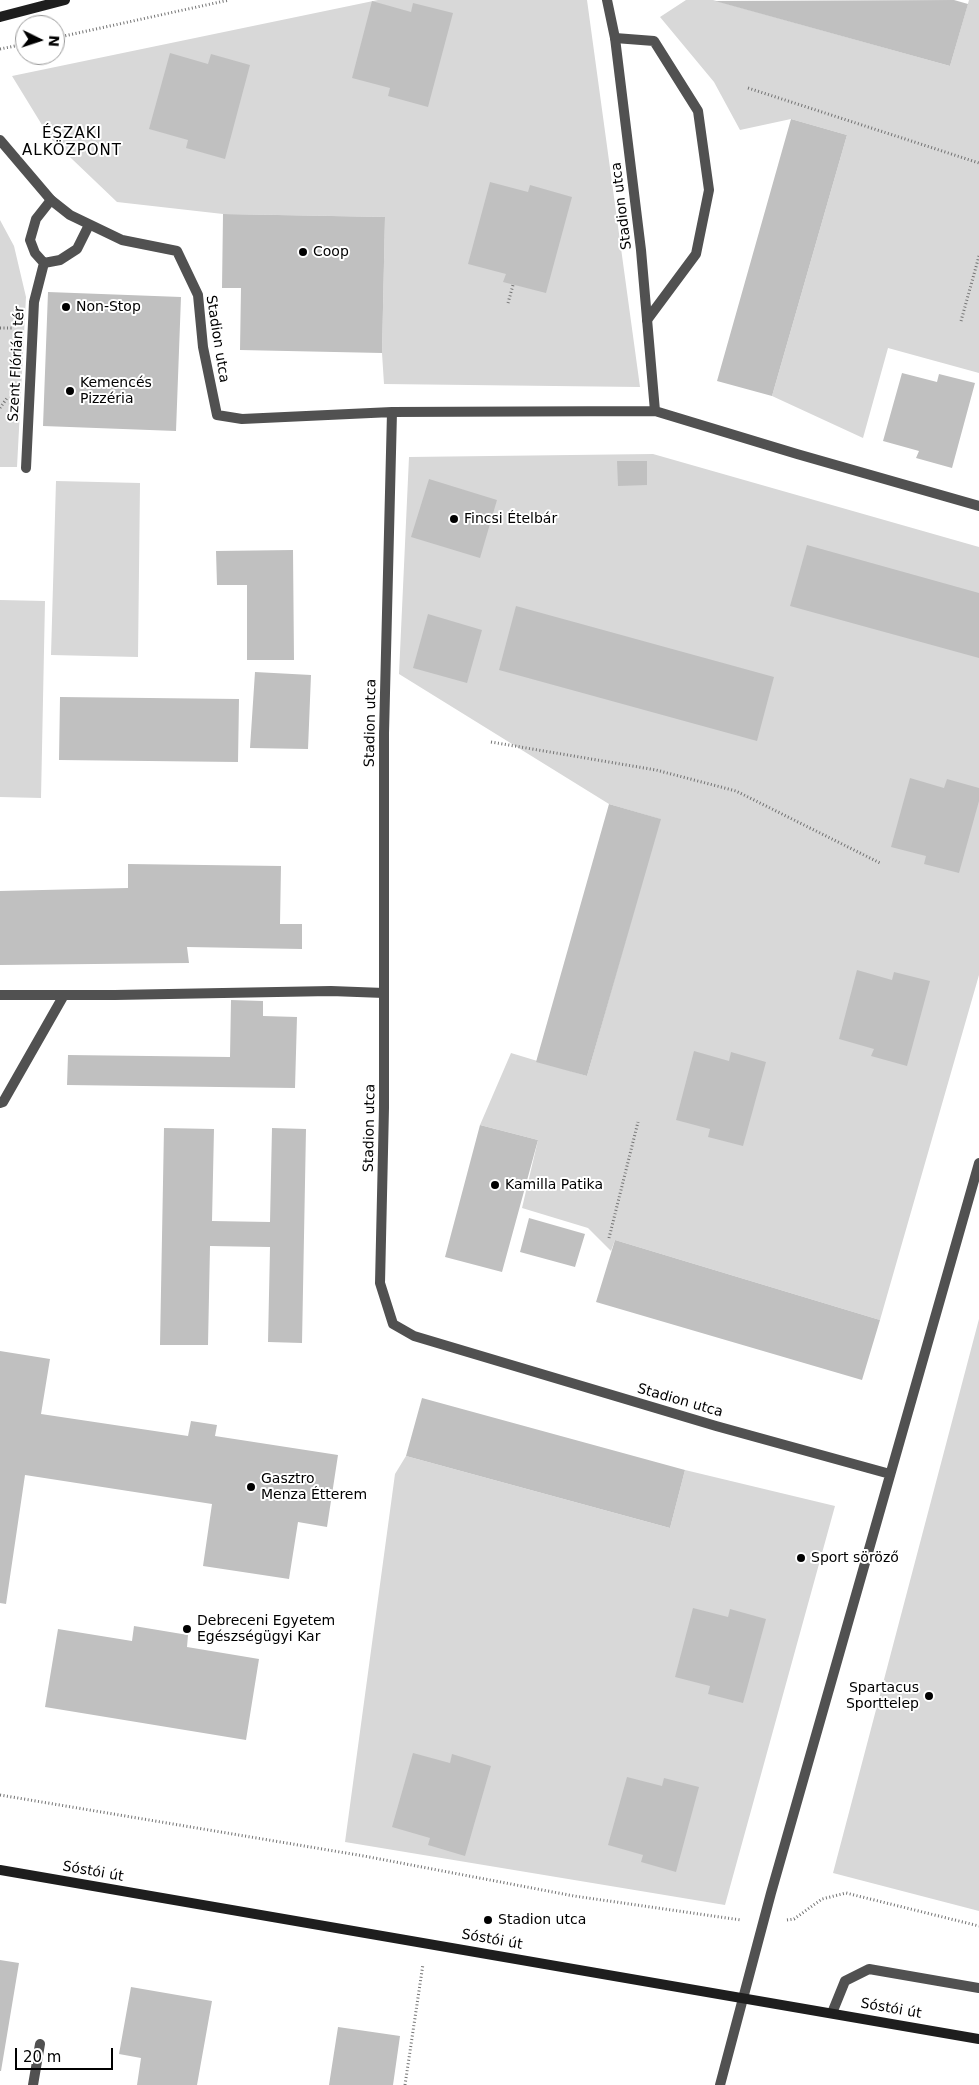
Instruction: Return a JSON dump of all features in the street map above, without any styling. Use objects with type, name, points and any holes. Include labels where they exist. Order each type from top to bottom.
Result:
[{"type":"main road","points":[[0,17],[65,0]]},
{"type":"main road","name":"Sóstói út","points":[[0,1870],[979,2038]]},
{"type":"street","name":"Stadion utca","points":[[607,0],[615,38],[648,320],[655,410]]},
{"type":"street","points":[[615,38],[654,41],[698,111],[709,190],[696,254],[648,320]]},
{"type":"street","name":"Stadion utca","points":[[0,140],[51,200],[70,215],[122,240],[177,252],[198,296],[203,347],[217,416],[242,419],[392,412],[655,410],[797,454],[979,506]]},
{"type":"street","points":[[51,200],[36,218],[30,240],[35,253],[44,264],[60,260],[76,248],[89,225]]},
{"type":"street","name":"Szent Flórián tér","points":[[26,468],[34,302],[44,264]]},
{"type":"street","name":"Stadion utca","points":[[392,412],[384,733],[384,1108],[380,1283],[393,1324],[423,1339],[716,1426],[890,1474]]},
{"type":"street","points":[[0,995],[331,991],[384,993]]},
{"type":"street","points":[[0,1103],[3,1102],[64,995]]},
{"type":"street","points":[[720,2085],[763,1924],[979,1163]]},
{"type":"street","points":[[832,2012],[845,1981],[869,1969],[979,1988]]},
{"type":"street","points":[[33,2085],[40,2044]]},
{"type":"path","points":[[65,36],[229,0]]},
{"type":"path","points":[[0,49],[15,46]]},
{"type":"path","points":[[748,88],[979,163]]},
{"type":"path","points":[[961,321],[979,256]]},
{"type":"path","points":[[508,303],[513,284]]},
{"type":"path","points":[[491,742],[656,770],[736,791],[880,863]]},
{"type":"path","points":[[610,1238],[638,1122]]},
{"type":"path","points":[[0,1795],[364,1856],[574,1896],[763,1924],[794,1919],[822,1899],[846,1893],[979,1926]]},
{"type":"path","points":[[406,2085],[426,1943]]},
{"type":"shaded area","points":[[378,0],[587,0],[640,387],[384,384],[382,353],[385,217],[223,214],[117,202],[50,138],[12,76]]},
{"type":"shaded area","points":[[686,0],[713,0],[950,66],[969,0],[979,0],[979,373],[888,348],[863,438],[772,396],[847,135],[791,119],[740,130],[714,82],[660,17]]},
{"type":"shaded area","points":[[0,220],[14,246],[26,297],[17,467],[0,467]]},
{"type":"shaded area","points":[[653,454],[979,547],[979,975],[880,1320],[615,1240],[611,1251],[588,1228],[522,1208],[538,1140],[480,1125],[511,1053],[587,1076],[660,819],[609,804],[399,674],[409,457]]},
{"type":"shaded area","points":[[56,481],[140,483],[138,657],[51,655]]},
{"type":"shaded area","points":[[0,600],[45,601],[41,798],[0,797]]},
{"type":"shaded area","name":"Spartacus Sporttelep","points":[[979,1319],[979,1911],[833,1873]]},
{"type":"shaded area","points":[[406,1456],[670,1528],[685,1470],[835,1506],[725,1905],[345,1842],[395,1474]]},
{"type":"building","points":[[954,0],[968,4],[950,66],[715,1]]},
{"type":"building","points":[[372,1],[411,12],[413,3],[453,13],[428,107],[388,96],[390,88],[352,78]]},
{"type":"building","points":[[170,53],[208,64],[211,54],[250,65],[225,159],[186,148],[188,140],[149,129]]},
{"type":"building","points":[[791,119],[847,135],[772,396],[717,381]]},
{"type":"building","points":[[490,182],[528,192],[530,185],[572,197],[546,293],[503,282],[506,274],[468,264]]},
{"type":"building","name":"Coop","points":[[223,214],[385,217],[382,353],[240,350],[241,288],[222,288]]},
{"type":"building","points":[[48,292],[181,297],[176,431],[43,426]]},
{"type":"building","points":[[902,373],[937,382],[939,374],[975,383],[952,468],[916,458],[919,451],[883,441]]},
{"type":"building","points":[[617,461],[647,461],[647,485],[618,486]]},
{"type":"building","name":"Fincsi Ételbár","points":[[429,479],[497,500],[480,558],[411,537]]},
{"type":"building","points":[[807,545],[979,593],[979,658],[790,606]]},
{"type":"building","points":[[293,550],[294,660],[247,660],[247,585],[217,585],[216,551]]},
{"type":"building","points":[[516,606],[774,677],[757,741],[499,670]]},
{"type":"building","points":[[428,614],[482,630],[467,683],[413,668]]},
{"type":"building","points":[[255,672],[311,675],[308,749],[250,748]]},
{"type":"building","points":[[60,697],[239,699],[238,762],[59,760]]},
{"type":"building","points":[[910,778],[944,788],[947,779],[979,788],[979,801],[959,873],[924,864],[926,856],[891,847]]},
{"type":"building","points":[[609,804],[661,819],[587,1076],[536,1062]]},
{"type":"building","points":[[128,864],[281,866],[280,924],[302,924],[302,949],[187,947],[189,963],[0,965],[0,891],[128,888]]},
{"type":"building","points":[[857,970],[892,980],[894,972],[930,981],[907,1066],[871,1056],[874,1049],[839,1039]]},
{"type":"building","points":[[231,1000],[263,1001],[263,1016],[297,1017],[295,1088],[67,1085],[68,1055],[230,1057]]},
{"type":"building","points":[[694,1051],[729,1061],[731,1052],[766,1062],[743,1146],[708,1137],[710,1129],[676,1120]]},
{"type":"building","name":"Kamilla Patika","points":[[480,1125],[538,1140],[502,1272],[445,1257]]},
{"type":"building","points":[[164,1128],[214,1129],[212,1221],[270,1222],[272,1128],[306,1129],[302,1343],[268,1342],[270,1247],[210,1246],[208,1345],[160,1345]]},
{"type":"building","points":[[529,1218],[585,1234],[575,1267],[520,1252]]},
{"type":"building","points":[[615,1240],[880,1320],[862,1380],[596,1302]]},
{"type":"building","points":[[0,1351],[50,1359],[41,1414],[188,1436],[191,1421],[217,1425],[215,1436],[338,1455],[327,1527],[298,1522],[289,1579],[203,1566],[212,1504],[25,1475],[6,1604],[0,1603]]},
{"type":"building","points":[[422,1398],[685,1470],[670,1528],[406,1456]]},
{"type":"building","points":[[693,1608],[728,1617],[730,1609],[766,1619],[743,1703],[708,1694],[710,1686],[675,1677]]},
{"type":"building","points":[[134,1626],[188,1635],[187,1647],[259,1659],[246,1740],[45,1707],[58,1629],[132,1641]]},
{"type":"building","points":[[413,1753],[450,1763],[452,1754],[491,1766],[465,1856],[428,1845],[430,1838],[392,1827]]},
{"type":"building","points":[[627,1777],[662,1786],[664,1778],[699,1787],[676,1872],[641,1862],[643,1855],[608,1845]]},
{"type":"building","points":[[0,1960],[19,1963],[1,2071],[0,2071]]},
{"type":"building","points":[[131,1987],[212,2001],[197,2085],[137,2085],[141,2058],[119,2054]]},
{"type":"building","points":[[338,2027],[400,2036],[393,2085],[329,2085]]},
{"type":"place","name":"Coop","points":[[303,252]]},
{"type":"place","name":"Non-Stop","points":[[66,307]]},
{"type":"place","name":"Kemencés Pizzéria","points":[[70,391]]},
{"type":"place","name":"Fincsi Ételbár","points":[[454,519]]},
{"type":"place","name":"Kamilla Patika","points":[[495,1185]]},
{"type":"place","name":"Gasztro Menza Étterem","points":[[251,1487]]},
{"type":"place","name":"Sport söröző","points":[[801,1558]]},
{"type":"place","name":"Debreceni Egyetem Egészségügyi Kar","points":[[187,1629]]},
{"type":"place","name":"Spartacus Sporttelep","points":[[929,1696]]},
{"type":"place","name":"Stadion utca","points":[[488,1920]]},
{"type":"district","name":"ÉSZAKI ALKÖZPONT","points":[[72,142]]}]
